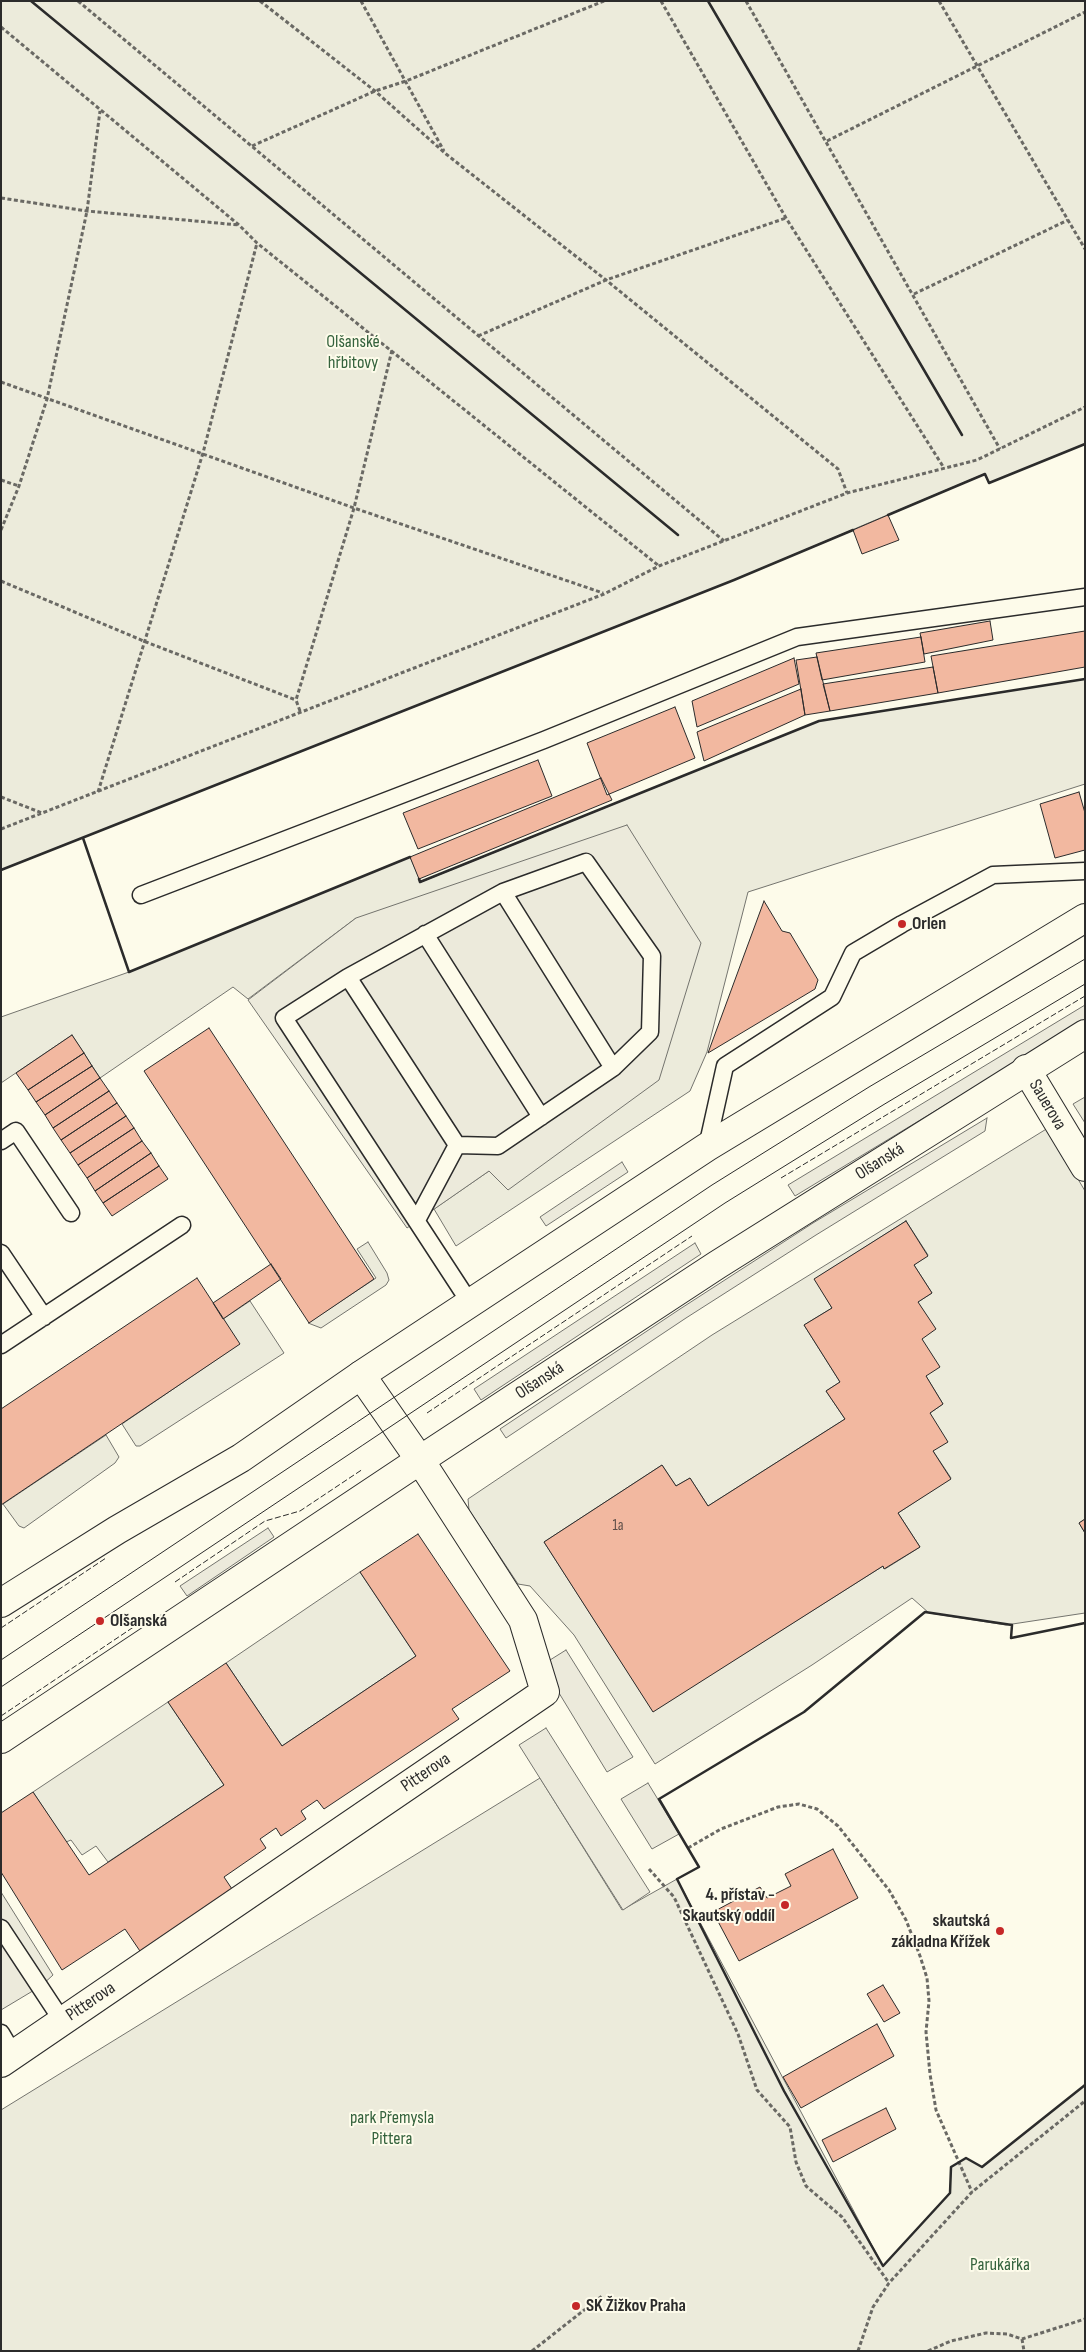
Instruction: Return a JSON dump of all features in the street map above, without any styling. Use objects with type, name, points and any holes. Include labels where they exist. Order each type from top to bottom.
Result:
[{"type":"street","points":[[1,1604],[117,1530],[241,1458],[360,1375],[707,1147],[1085,918]]},
{"type":"street","name":"Olšanská","points":[[1,1739],[717,1265],[1026,1069],[1085,1034]]},
{"type":"street","name":"Sauerova","points":[[1026,1069],[1085,1167]]},
{"type":"street","name":"Pitterova","points":[[5,2050],[63,2022],[545,1692],[523,1620],[420,1460],[360,1375]]},
{"type":"lane","points":[[141,896],[544,740],[797,637],[1085,597]]},
{"type":"lane","points":[[457,1145],[498,1146],[613,1068],[650,1032],[652,956],[586,862],[503,892],[348,977],[284,1018],[470,1303]]},
{"type":"lane","points":[[707,1147],[725,1066],[832,997],[853,953],[902,924],[994,875],[1085,871]]},
{"type":"lane","points":[[503,892],[613,1068]]},
{"type":"lane","points":[[425,934],[541,1117]]},
{"type":"lane","points":[[348,977],[457,1145]]},
{"type":"lane","points":[[1,1141],[16,1131],[71,1213]]},
{"type":"lane","points":[[417,1220],[457,1145]]},
{"type":"lane","points":[[1,1345],[182,1225]]},
{"type":"lane","points":[[1,1253],[44,1317]]},
{"type":"lane","points":[[1,1928],[63,2022]]},
{"type":"path","points":[[78,1],[724,541]]},
{"type":"path","points":[[260,1],[375,91],[446,154],[606,280],[838,469],[847,493]]},
{"type":"path","points":[[361,1],[446,154]]},
{"type":"path","points":[[252,146],[375,91],[406,81],[604,1]]},
{"type":"path","points":[[662,1],[786,218],[944,468]]},
{"type":"path","points":[[746,1],[827,140],[1000,448]]},
{"type":"path","points":[[939,1],[1085,249]]},
{"type":"path","points":[[827,140],[1085,12]]},
{"type":"path","points":[[2,27],[100,111],[239,225],[257,244],[392,350],[659,566]]},
{"type":"path","points":[[1,530],[19,486],[47,399],[87,211],[100,111]]},
{"type":"path","points":[[1,198],[87,211],[239,225]]},
{"type":"path","points":[[478,336],[606,280],[786,218]]},
{"type":"path","points":[[914,294],[1068,220]]},
{"type":"path","points":[[98,792],[203,453],[257,244]]},
{"type":"path","points":[[300,711],[296,700],[354,508],[392,350]]},
{"type":"path","points":[[1,382],[354,508],[604,594]]},
{"type":"path","points":[[1,829],[604,594],[659,566],[847,493],[977,460],[1085,407]]},
{"type":"path","points":[[1,480],[19,486]]},
{"type":"path","points":[[1,581],[146,642],[296,700]]},
{"type":"path","points":[[1,797],[42,813]]},
{"type":"path","points":[[688,1848],[721,1829],[778,1807],[799,1804],[817,1809],[838,1826],[890,1890],[906,1920],[920,1956],[926,1978],[929,2001],[926,2032],[936,2110],[972,2192]]},
{"type":"path","points":[[649,1869],[674,1897],[738,2034],[757,2090],[790,2127],[796,2162],[806,2186],[842,2217],[889,2283]]},
{"type":"path","points":[[858,2351],[873,2307],[889,2283],[972,2192],[1085,2101]]},
{"type":"path","points":[[532,2351],[602,2296]]},
{"type":"path","points":[[928,2351],[950,2341],[986,2333],[1007,2334],[1022,2339],[1085,2319]]},
{"type":"path","points":[[1022,2339],[1024,2351]]},
{"type":"green space","name":"Olšanské hřbitovy","points":[[1,1],[1085,1],[1085,444],[989,483],[984,474],[734,580],[1,870]]},
{"type":"green space","points":[[1085,679],[1085,784],[748,892],[707,1052],[690,1091],[456,1246],[434,1209],[489,1171],[507,1189],[356,918],[248,999],[233,987],[100,1078],[72,1035],[1,1083],[1,1017],[129,972],[410,857],[421,882],[819,721]]},
{"type":"green space","points":[[1085,1097],[1085,1123],[1073,1104]]},
{"type":"green space","points":[[1048,1128],[1085,1191],[1085,1519],[1079,1523],[1085,1533],[1085,1613],[1006,1625],[929,1613],[912,1598],[812,1665],[655,1764],[574,1635],[530,1586],[518,1584],[469,1510],[468,1499],[712,1335]],"holes":[[[906,1221],[928,1255],[914,1265],[932,1293],[918,1302],[926,1376],[943,1404],[930,1413],[933,1451],[951,1478],[898,1513],[920,1547],[885,1569],[883,1566],[653,1711],[544,1542],[662,1465],[676,1486],[690,1478],[708,1506],[845,1419],[826,1391],[840,1382],[804,1325],[832,1308],[815,1279]]]},
{"type":"green space","points":[[368,1242],[387,1273],[389,1280],[386,1285],[321,1328],[308,1323],[376,1278],[357,1249]]},
{"type":"green space","points":[[250,1301],[284,1353],[140,1446],[136,1446],[122,1424],[239,1344],[223,1319]]},
{"type":"green space","points":[[106,1435],[119,1457],[115,1463],[24,1528],[19,1526],[3,1504]]},
{"type":"green space","points":[[360,1572],[416,1656],[282,1746],[226,1663]]},
{"type":"green space","points":[[168,1702],[224,1785],[108,1862],[96,1846],[82,1855],[71,1840],[66,1842],[33,1792]]},
{"type":"green space","name":"park Přemysla Pittera","points":[[540,1778],[622,1910],[677,1879],[883,2266],[950,2193],[951,2167],[966,2158],[982,2167],[1085,2085],[1085,2351],[1,2351],[1,2110]]},
{"type":"shaded area","points":[[627,825],[701,943],[659,1080],[508,1190],[489,1171],[407,1228],[248,1000],[356,918]]},
{"type":"shaded area","points":[[1085,1005],[1085,1020],[795,1196],[788,1185]]},
{"type":"shaded area","points":[[987,1118],[985,1131],[686,1318],[506,1438],[500,1429],[813,1223]]},
{"type":"shaded area","points":[[622,1162],[628,1172],[546,1226],[540,1217]]},
{"type":"shaded area","points":[[695,1243],[701,1254],[481,1400],[474,1389]]},
{"type":"shaded area","points":[[268,1528],[274,1537],[187,1596],[180,1586]]},
{"type":"shaded area","points":[[566,1650],[633,1757],[607,1772],[542,1665]]},
{"type":"shaded area","points":[[546,1728],[650,1892],[623,1910],[519,1745]]},
{"type":"shaded area","points":[[648,1783],[679,1834],[652,1849],[621,1799]]},
{"type":"shaded area","points":[[1,1892],[53,1975],[41,1986],[1,2010]]},
{"type":"building","points":[[888,515],[899,540],[862,554],[853,530]]},
{"type":"building","points":[[990,621],[993,640],[924,654],[920,633]]},
{"type":"building","points":[[1085,631],[1085,667],[938,693],[931,656]]},
{"type":"building","points":[[921,637],[925,662],[822,680],[816,653]]},
{"type":"building","points":[[817,657],[830,711],[805,715],[796,660]]},
{"type":"building","points":[[794,658],[799,684],[697,727],[692,701]]},
{"type":"building","points":[[933,667],[938,693],[830,711],[823,684]]},
{"type":"building","points":[[801,689],[805,715],[704,761],[697,732]]},
{"type":"building","points":[[675,707],[695,758],[607,795],[587,743]]},
{"type":"building","points":[[538,760],[552,796],[418,849],[403,813]]},
{"type":"building","points":[[601,778],[612,800],[419,879],[410,857]]},
{"type":"building","points":[[1079,792],[1085,813],[1085,850],[1055,858],[1040,804]]},
{"type":"building","points":[[764,901],[782,931],[790,933],[818,980],[815,989],[708,1053]]},
{"type":"building","points":[[209,1028],[374,1279],[309,1323],[144,1071]]},
{"type":"building","points":[[72,1035],[84,1053],[28,1090],[16,1073]]},
{"type":"building","points":[[84,1053],[92,1066],[36,1102],[28,1090]]},
{"type":"building","points":[[92,1066],[100,1078],[45,1115],[36,1102]]},
{"type":"building","points":[[100,1078],[109,1091],[53,1128],[45,1115]]},
{"type":"building","points":[[109,1091],[117,1103],[61,1140],[53,1128]]},
{"type":"building","points":[[117,1103],[126,1116],[70,1153],[61,1140]]},
{"type":"building","points":[[126,1116],[134,1128],[78,1165],[70,1153]]},
{"type":"building","points":[[134,1128],[142,1141],[87,1178],[78,1165]]},
{"type":"building","points":[[142,1141],[151,1153],[95,1191],[87,1178]]},
{"type":"building","points":[[151,1153],[159,1166],[103,1203],[95,1191]]},
{"type":"building","points":[[159,1166],[168,1179],[112,1216],[103,1203]]},
{"type":"building","points":[[906,1221],[928,1256],[914,1265],[932,1293],[918,1302],[936,1329],[922,1339],[940,1367],[926,1376],[943,1404],[930,1413],[948,1442],[933,1451],[951,1479],[898,1513],[920,1547],[884,1569],[883,1566],[653,1712],[544,1542],[662,1465],[676,1486],[690,1478],[708,1506],[845,1419],[826,1391],[840,1382],[804,1325],[832,1308],[814,1279]]},
{"type":"building","points":[[271,1264],[281,1279],[223,1319],[213,1303]]},
{"type":"building","points":[[197,1278],[240,1344],[1,1505],[1,1409]]},
{"type":"building","points":[[1085,1519],[1085,1533],[1079,1523]]},
{"type":"building","points":[[418,1534],[510,1671],[452,1709],[459,1719],[324,1809],[317,1800],[301,1811],[306,1819],[281,1836],[276,1828],[260,1839],[266,1848],[224,1877],[236,1895],[144,1957],[125,1929],[62,1970],[1,1872],[1,1813],[33,1792],[89,1875],[224,1785],[168,1702],[226,1663],[282,1746],[416,1656],[360,1572]]},
{"type":"building","name":"4. přístav - Skautský oddíl","points":[[833,1849],[858,1898],[739,1961],[713,1912],[760,1887],[767,1898],[791,1886],[785,1874]]},
{"type":"building","points":[[883,1985],[900,2013],[884,2022],[867,1994]]},
{"type":"building","points":[[877,2024],[894,2056],[801,2108],[783,2077]]},
{"type":"building","points":[[886,2108],[896,2129],[833,2162],[822,2140]]},
{"type":"tram line","points":[[1,1660],[712,1185],[869,1087],[1085,959]]},
{"type":"tram line","points":[[1,1687],[725,1203],[883,1105],[1085,984]]},
{"type":"fence","points":[[781,1178],[1085,996]]},
{"type":"fence","points":[[427,1413],[692,1236]]},
{"type":"fence","points":[[175,1582],[265,1521],[300,1511],[363,1469]]},
{"type":"fence","points":[[1,1628],[106,1558]]},
{"type":"fence","points":[[1,1716],[144,1620]]},
{"type":"wall","points":[[31,1],[678,535]]},
{"type":"wall","points":[[708,1],[962,435]]},
{"type":"wall","points":[[888,515],[985,474],[989,483],[1085,444]]},
{"type":"wall","points":[[1,870],[734,580],[853,530]]},
{"type":"wall","points":[[419,879],[420,882],[819,721],[1085,679]]},
{"type":"wall","points":[[83,838],[129,972],[410,857]]},
{"type":"wall","points":[[1085,1623],[1011,1638],[1012,1625],[925,1612],[804,1712],[659,1799],[699,1867],[677,1879],[784,2091],[883,2266],[950,2193],[951,2167],[966,2158],[982,2167],[1085,2085]]},
{"type":"place","name":"Orlen","points":[[902,924]]},
{"type":"place","name":"Olšanská","points":[[100,1621]]},
{"type":"place","name":"4. přístav - Skautský oddíl","points":[[785,1905]]},
{"type":"place","name":"skautská základna Křížek","points":[[1000,1931]]},
{"type":"place","name":"SK Žižkov Praha","points":[[576,2306]]},
{"type":"park label","name":"Parukářka","points":[[1000,2265]]}]
